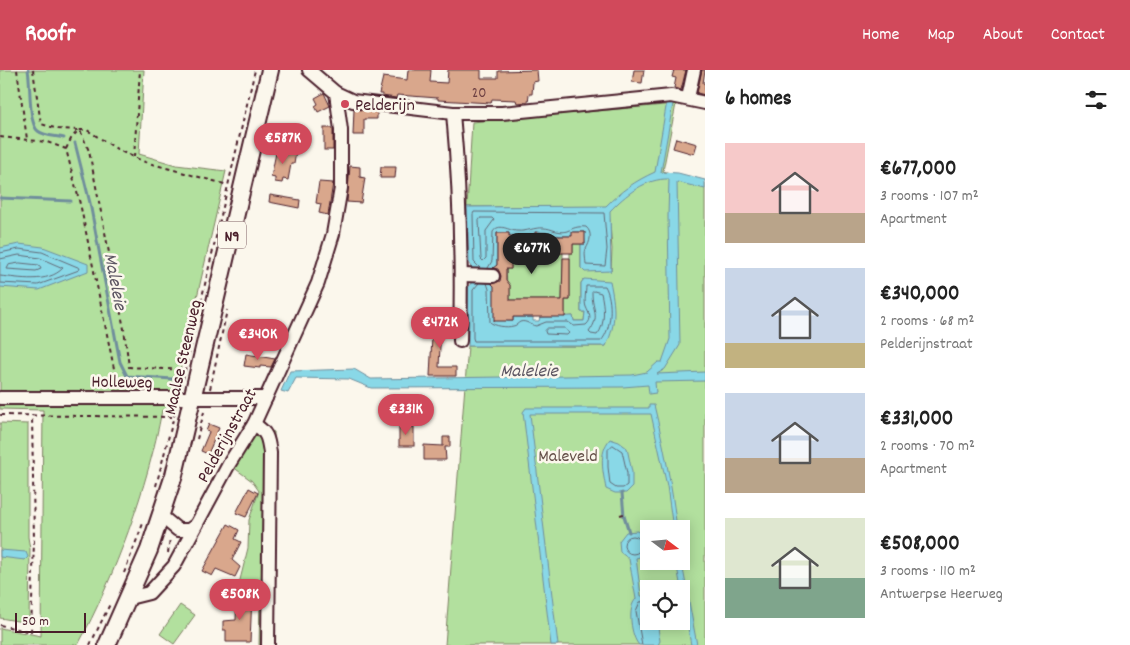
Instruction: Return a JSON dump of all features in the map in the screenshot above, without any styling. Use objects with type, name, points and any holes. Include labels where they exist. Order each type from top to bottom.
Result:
[{"type":"main road","name":"Maalse Steenweg","points":[[106,645],[122,597],[153,517],[270,70]]},
{"type":"street","points":[[309,70],[336,93],[353,101],[453,113],[502,113],[671,96],[705,102]]},
{"type":"street","points":[[688,98],[694,70]]},
{"type":"street","name":"Pelderijnstraat","points":[[122,597],[149,592],[174,566],[229,464],[254,424],[318,283],[333,234],[341,188],[340,130],[336,93]]},
{"type":"street","points":[[453,113],[465,275],[460,341]]},
{"type":"street","points":[[465,275],[493,276]]},
{"type":"street","name":"Holleweg","points":[[0,398],[185,400],[266,398]]},
{"type":"street","points":[[254,424],[264,430],[269,447],[268,645]]},
{"type":"street","points":[[153,517],[178,530],[188,530],[196,525]]},
{"type":"path","points":[[17,70],[28,140]]},
{"type":"path","points":[[33,70],[41,124],[58,129],[87,130],[145,162],[228,185]]},
{"type":"path","points":[[134,157],[140,70]]},
{"type":"path","points":[[154,492],[173,417],[185,400],[185,370],[255,70]]},
{"type":"path","points":[[80,130],[72,137],[66,148],[81,208],[113,371],[121,398]]},
{"type":"path","points":[[80,130],[88,151],[124,329],[129,367],[185,370]]},
{"type":"path","points":[[0,137],[47,142],[66,148]]},
{"type":"path","points":[[173,417],[185,400]]},
{"type":"path","name":"Holleweg","points":[[0,415],[173,417]]},
{"type":"path","points":[[0,625],[31,632],[34,541],[32,415]]},
{"type":"path","points":[[620,515],[627,512]]},
{"type":"path","points":[[121,579],[153,517]]},
{"type":"path","points":[[90,645],[122,597]]},
{"type":"green space","points":[[0,70],[144,70],[139,154],[176,165],[226,171],[171,410],[162,410],[148,470],[129,531],[105,590],[78,645],[0,645],[0,628],[41,636],[43,410],[0,409]]},
{"type":"green space","name":"Maleveld","points":[[676,104],[663,171],[705,183],[705,645],[445,645],[468,346],[606,346],[584,279],[581,283],[581,312],[585,312],[584,321],[574,321],[573,316],[565,317],[565,300],[570,300],[570,253],[573,253],[573,244],[581,244],[581,268],[611,271],[612,249],[609,211],[606,207],[467,207],[472,122]]},
{"type":"green space","points":[[511,249],[535,249],[535,254],[563,253],[562,300],[510,300],[510,285],[507,285],[506,269],[511,269]]},
{"type":"green space","points":[[0,423],[28,424],[29,623],[0,618]]},
{"type":"green space","points":[[254,424],[274,432],[274,645],[259,645],[260,592],[243,591],[239,584],[248,548],[249,520],[259,491],[252,481],[229,464]]},
{"type":"green space","points":[[180,605],[195,615],[174,644],[160,634]]},
{"type":"water","points":[[667,101],[673,104],[661,172],[678,173],[705,180],[705,189],[677,182],[680,345],[665,369],[657,374],[705,372],[705,381],[655,382],[656,393],[649,394],[648,385],[623,387],[371,388],[349,379],[296,378],[288,393],[281,391],[290,371],[354,369],[371,379],[632,375],[647,372],[658,362],[662,362],[670,339],[669,179],[660,179],[644,184],[622,199],[610,211],[611,271],[585,272],[581,268],[581,244],[585,244],[584,232],[573,232],[572,236],[547,236],[545,233],[535,233],[535,236],[509,236],[509,233],[497,233],[497,268],[493,268],[492,283],[507,321],[513,321],[513,317],[533,317],[533,321],[539,321],[540,317],[573,316],[574,321],[584,321],[585,312],[581,312],[581,283],[584,279],[610,281],[614,314],[610,337],[606,346],[468,346],[468,288],[477,279],[477,272],[471,268],[469,262],[467,207],[606,206],[629,187],[655,172]]},
{"type":"water","points":[[19,244],[43,247],[88,264],[88,271],[39,290],[0,287],[0,248]]},
{"type":"water","points":[[649,405],[654,405],[658,420],[676,520],[672,520],[667,486],[651,414],[530,414],[558,645],[551,645],[523,412],[526,408],[649,408]]},
{"type":"water","points":[[610,439],[619,442],[627,448],[632,472],[632,487],[626,493],[615,493],[606,489],[603,456],[606,444]]},
{"type":"water","points":[[637,531],[640,533],[640,557],[636,558],[640,588],[640,630],[658,630],[660,641],[658,645],[639,645],[632,629],[631,615],[633,603],[636,599],[629,559],[620,552],[619,541],[626,532]]},
{"type":"water","points":[[0,550],[26,552],[28,557],[25,560],[0,557]]},
{"type":"water","points":[[678,570],[683,570],[685,580],[679,580]]},
{"type":"water","points":[[690,607],[697,645],[691,645],[688,630],[690,630]]},
{"type":"building","points":[[408,70],[431,70],[430,82],[447,83],[448,70],[481,70],[481,78],[498,78],[498,71],[537,70],[538,81],[533,82],[532,94],[529,94],[528,102],[517,103],[516,100],[492,99],[491,103],[438,100],[438,98],[397,95],[396,98],[379,94],[383,77],[407,80]]},
{"type":"building","points":[[634,70],[644,70],[642,83],[632,82]]},
{"type":"building","points":[[674,70],[686,70],[681,90],[674,88],[676,78],[672,77]]},
{"type":"building","points":[[702,70],[705,70],[703,83],[705,84],[705,95],[697,93]]},
{"type":"building","points":[[324,93],[330,106],[318,112],[315,106],[318,104],[315,98]]},
{"type":"building","points":[[354,109],[377,112],[377,119],[364,119],[364,135],[353,135]]},
{"type":"building","points":[[324,128],[333,128],[333,150],[324,150]]},
{"type":"building","points":[[676,138],[697,144],[694,154],[673,148]]},
{"type":"building","points":[[277,148],[296,152],[294,164],[291,164],[288,180],[283,179],[282,183],[275,182],[275,178],[271,177]]},
{"type":"building","points":[[350,166],[360,167],[360,177],[365,178],[361,203],[347,202]]},
{"type":"building","points":[[381,167],[396,167],[395,178],[380,178]]},
{"type":"building","points":[[319,182],[333,183],[328,215],[319,213],[321,204],[316,203]]},
{"type":"building","points":[[270,195],[300,200],[299,208],[269,202]]},
{"type":"building","points":[[535,232],[547,233],[547,236],[572,236],[572,232],[585,232],[585,244],[573,244],[573,253],[535,253],[535,249],[511,249],[511,269],[506,269],[506,280],[510,285],[510,300],[562,300],[563,258],[570,258],[570,300],[565,300],[565,317],[513,317],[513,321],[494,321],[494,286],[492,284],[500,281],[501,276],[498,269],[493,268],[497,265],[497,233],[509,233],[509,236],[535,236]]},
{"type":"building","points":[[433,317],[452,318],[452,327],[441,326],[439,367],[456,367],[456,376],[430,376]]},
{"type":"building","points":[[246,354],[275,359],[271,367],[244,366]]},
{"type":"building","points":[[209,424],[219,428],[208,454],[201,451],[209,432],[206,431]]},
{"type":"building","points":[[399,427],[414,427],[414,446],[399,446]]},
{"type":"building","points":[[443,437],[450,437],[450,447],[445,447],[446,460],[424,460],[424,445],[443,446]]},
{"type":"building","points":[[249,488],[258,493],[246,517],[236,513]]},
{"type":"building","points":[[228,524],[239,530],[235,539],[241,542],[232,560],[240,567],[235,577],[216,569],[212,576],[202,571]]},
{"type":"building","points":[[237,595],[252,595],[250,642],[226,642],[226,630],[223,630],[223,621],[236,620]]},
{"type":"waterway","name":"Maleleie","points":[[28,70],[31,112],[35,127],[43,134],[64,138]]},
{"type":"waterway","name":"Maleleie","points":[[75,143],[90,203],[120,362],[127,376],[173,379]]},
{"type":"waterway","points":[[0,198],[71,201]]},
{"type":"waterway","points":[[622,493],[624,516],[629,532]]},
{"type":"place","name":"Pelderijn","points":[[345,104]]}]
